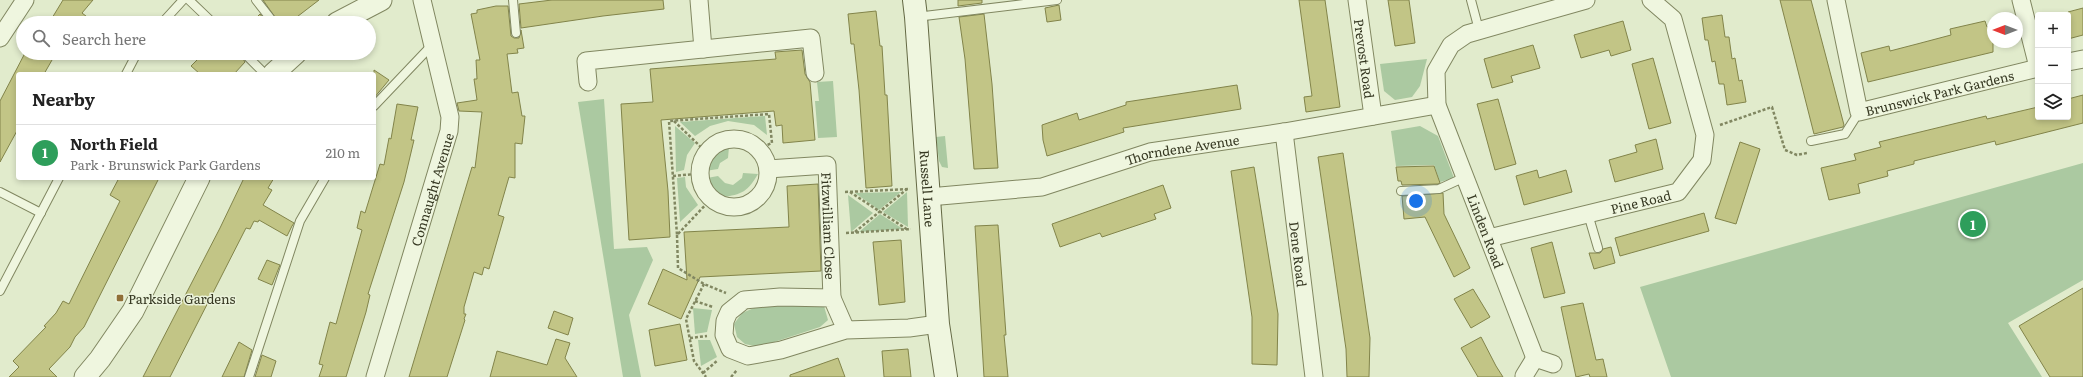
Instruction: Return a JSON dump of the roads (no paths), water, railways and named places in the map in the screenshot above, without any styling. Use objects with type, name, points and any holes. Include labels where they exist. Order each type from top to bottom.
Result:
[{"type":"main road","name":"Russell Lane","points":[[915,8],[938,324],[946,377]]},
{"type":"street","points":[[0,38],[25,0]]},
{"type":"street","points":[[350,16],[381,0]]},
{"type":"street","name":"Connaught Avenue","points":[[375,377],[450,131],[450,117],[422,0]]},
{"type":"street","points":[[699,0],[703,49]]},
{"type":"street","name":"Prevost Road","points":[[1357,0],[1373,116]]},
{"type":"street","points":[[1436,105],[1436,71],[1451,45],[1466,34],[1586,0]]},
{"type":"street","name":"Pine Road","points":[[1489,238],[1678,192],[1690,178],[1702,160],[1705,135],[1704,130],[1672,19],[1652,0]]},
{"type":"street","name":"Brunswick Park Gardens","points":[[1836,0],[1859,112],[2035,68]]},
{"type":"street","name":"Brunswick Park Gardens","points":[[2021,0],[2035,55]]},
{"type":"street","points":[[588,82],[586,60],[811,38],[815,73]]},
{"type":"street","points":[[2071,61],[2083,59]]},
{"type":"street","points":[[275,72],[288,60]]},
{"type":"street","name":"Thorndene Avenue","points":[[929,193],[1042,187],[1150,152],[1284,132],[1436,105]]},
{"type":"street","name":"Linden Road","points":[[1436,105],[1535,358]]},
{"type":"street","name":"Dene Road","points":[[1284,132],[1314,377]]},
{"type":"street","points":[[732,139],[748,142],[753,151],[764,157],[768,169],[768,178],[764,190],[753,202],[742,207],[732,208],[721,205],[711,199],[704,191],[701,162],[706,152],[714,145],[732,139]]},
{"type":"street","name":"Fitzwilliam Close","points":[[768,169],[827,165],[832,298]]},
{"type":"street","points":[[85,377],[100,359],[133,311],[198,180]]},
{"type":"street","points":[[846,330],[832,298],[780,297],[744,300],[729,312],[724,321],[724,335],[730,349],[748,356],[781,350],[846,330],[909,328],[938,324]]},
{"type":"street","points":[[1524,376],[1535,358],[1553,364]]},
{"type":"lane","points":[[168,16],[183,0]]},
{"type":"lane","points":[[189,0],[206,16]]},
{"type":"lane","points":[[256,0],[269,16]]},
{"type":"lane","points":[[513,0],[516,33]]},
{"type":"lane","points":[[915,8],[1057,0]]},
{"type":"lane","points":[[1471,0],[1479,30]]},
{"type":"lane","points":[[376,104],[432,45]]},
{"type":"lane","points":[[127,72],[133,60]]},
{"type":"lane","points":[[251,60],[263,72]]},
{"type":"lane","points":[[1814,141],[1845,134],[1859,112]]},
{"type":"lane","points":[[1401,192],[1439,189],[1465,177]]},
{"type":"lane","points":[[0,291],[58,180]]},
{"type":"lane","points":[[249,377],[300,221],[324,180]]},
{"type":"lane","points":[[0,192],[41,213]]},
{"type":"lane","points":[[1588,214],[1598,248]]},
{"type":"place","name":"North Field","points":[[1973,224]]},
{"type":"place","name":"Parkside Gardens","points":[[120,298]]}]
